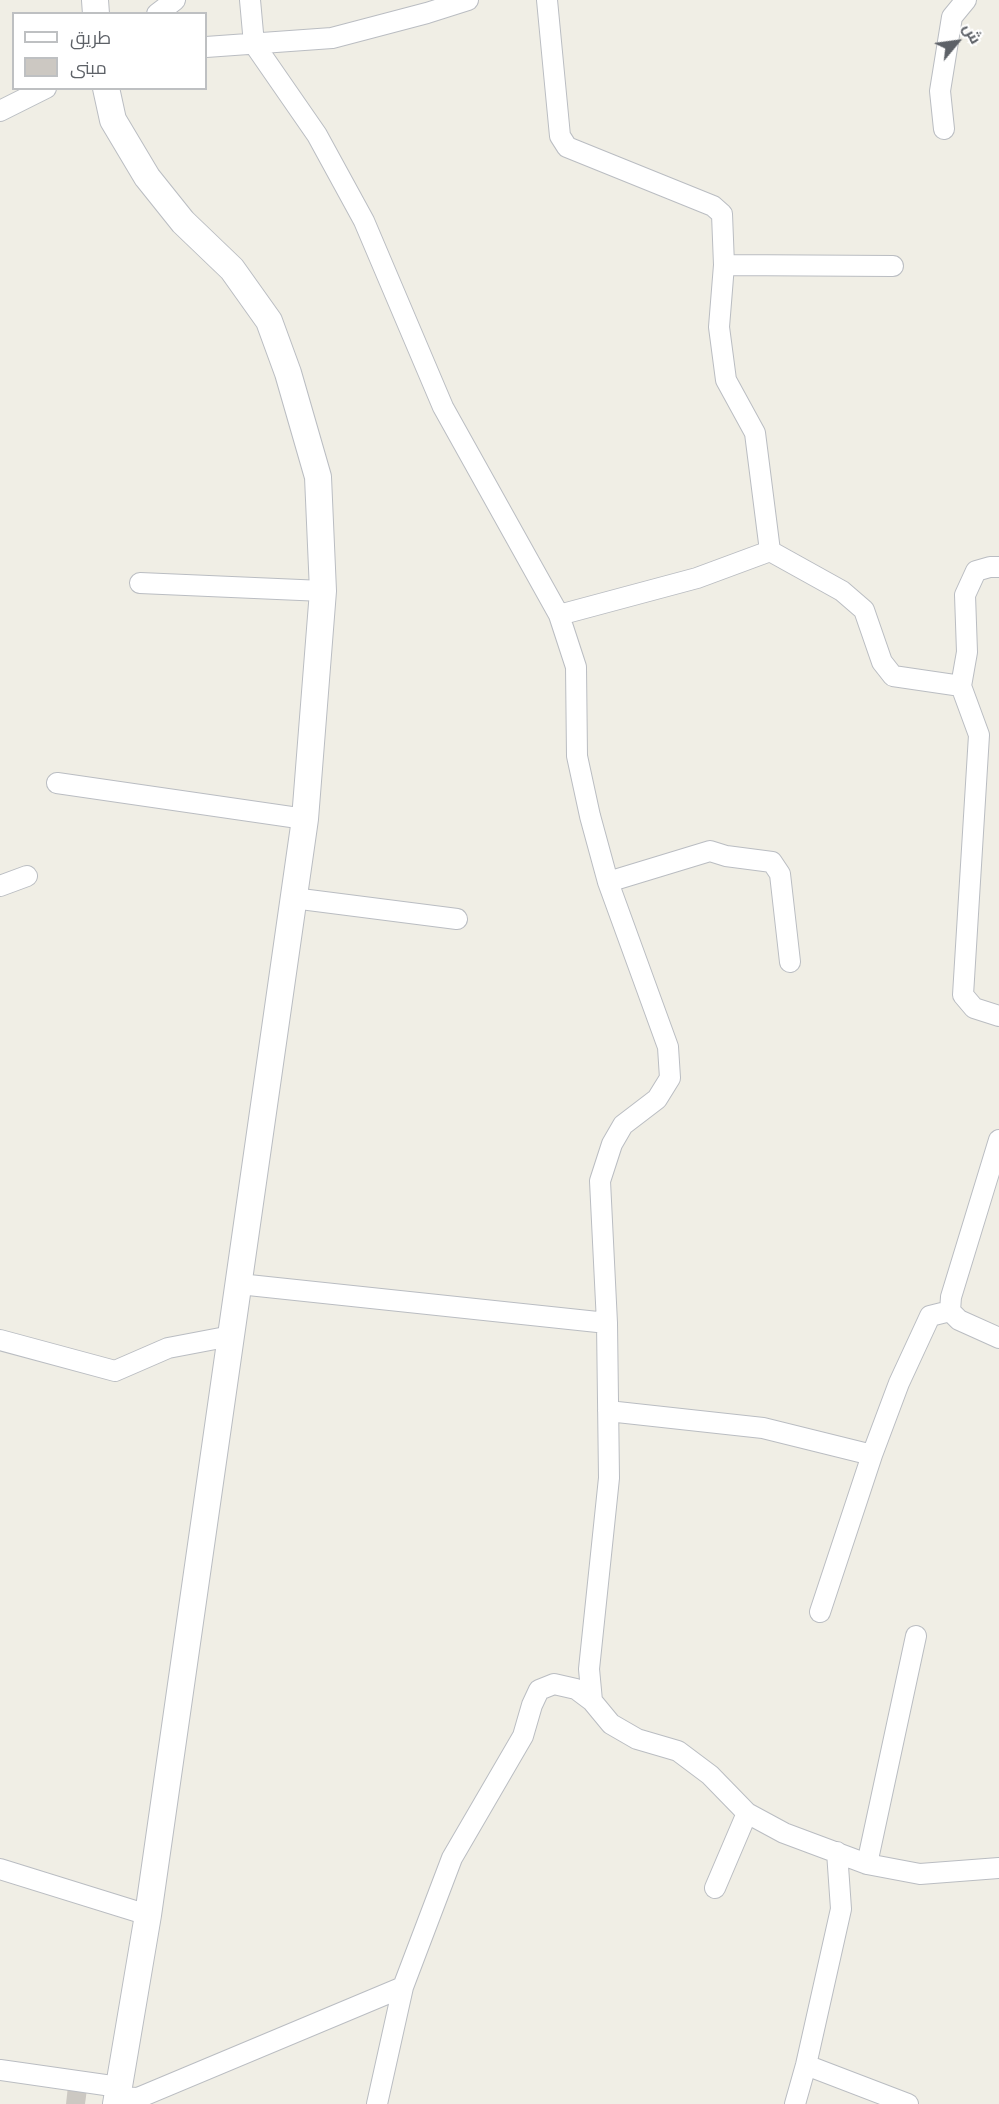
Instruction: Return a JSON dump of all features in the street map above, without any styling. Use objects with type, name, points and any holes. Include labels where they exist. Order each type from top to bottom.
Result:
[{"type":"street","points":[[160,12],[176,0]]},
{"type":"street","points":[[250,0],[254,44],[317,135],[364,221],[443,407],[559,615],[576,667],[577,756],[608,882],[668,1047],[670,1078],[657,1099],[623,1125],[612,1144],[600,1181],[607,1323],[609,1478],[589,1669],[592,1701]]},
{"type":"street","points":[[207,47],[332,38],[468,0]]},
{"type":"street","points":[[547,0],[560,136],[567,147],[713,206],[722,214],[724,266],[719,327],[726,380],[755,433],[770,551]]},
{"type":"street","points":[[944,129],[940,91],[952,17],[966,0]]},
{"type":"street","points":[[0,111],[42,90]]},
{"type":"street","points":[[106,90],[113,120],[147,177],[183,222],[232,269],[268,321],[288,373],[318,477],[323,591],[304,819],[148,1915],[117,2096]]},
{"type":"street","points":[[724,266],[894,266]]},
{"type":"street","points":[[559,615],[697,578],[770,551],[842,591],[864,610],[882,662],[893,676],[961,686]]},
{"type":"street","points":[[999,567],[976,571],[965,595],[967,652],[961,686],[979,735],[963,995],[974,1008],[999,1016]]},
{"type":"street","points":[[140,582],[323,591]]},
{"type":"street","points":[[57,783],[304,819]]},
{"type":"street","points":[[608,882],[710,851],[726,856],[772,862],[780,874],[790,962]]},
{"type":"street","points":[[0,886],[27,876]]},
{"type":"street","points":[[293,898],[457,919]]},
{"type":"street","points":[[999,1140],[951,1297],[950,1311],[959,1320],[999,1338]]},
{"type":"street","points":[[239,1284],[607,1323]]},
{"type":"street","points":[[820,1612],[872,1455],[899,1383],[930,1316],[950,1311]]},
{"type":"street","points":[[0,1340],[115,1371],[168,1348],[231,1336]]},
{"type":"street","points":[[608,1411],[764,1428],[872,1455]]},
{"type":"street","points":[[867,1864],[916,1636]]},
{"type":"street","points":[[377,2104],[403,1987],[452,1858],[523,1736],[539,1690],[554,1684],[576,1689],[592,1701],[611,1724],[637,1739],[678,1751],[710,1775],[747,1813],[784,1833],[867,1864],[920,1874],[999,1868]]},
{"type":"street","points":[[715,1888],[747,1813]]},
{"type":"street","points":[[795,2104],[841,1909],[837,1852]]},
{"type":"street","points":[[0,1869],[148,1915]]},
{"type":"street","points":[[0,2070],[117,2096],[138,2098],[403,1987]]},
{"type":"street","points":[[806,2065],[908,2104]]},
{"type":"building","points":[[68,2086],[87,2089],[85,2104],[66,2104]]}]
